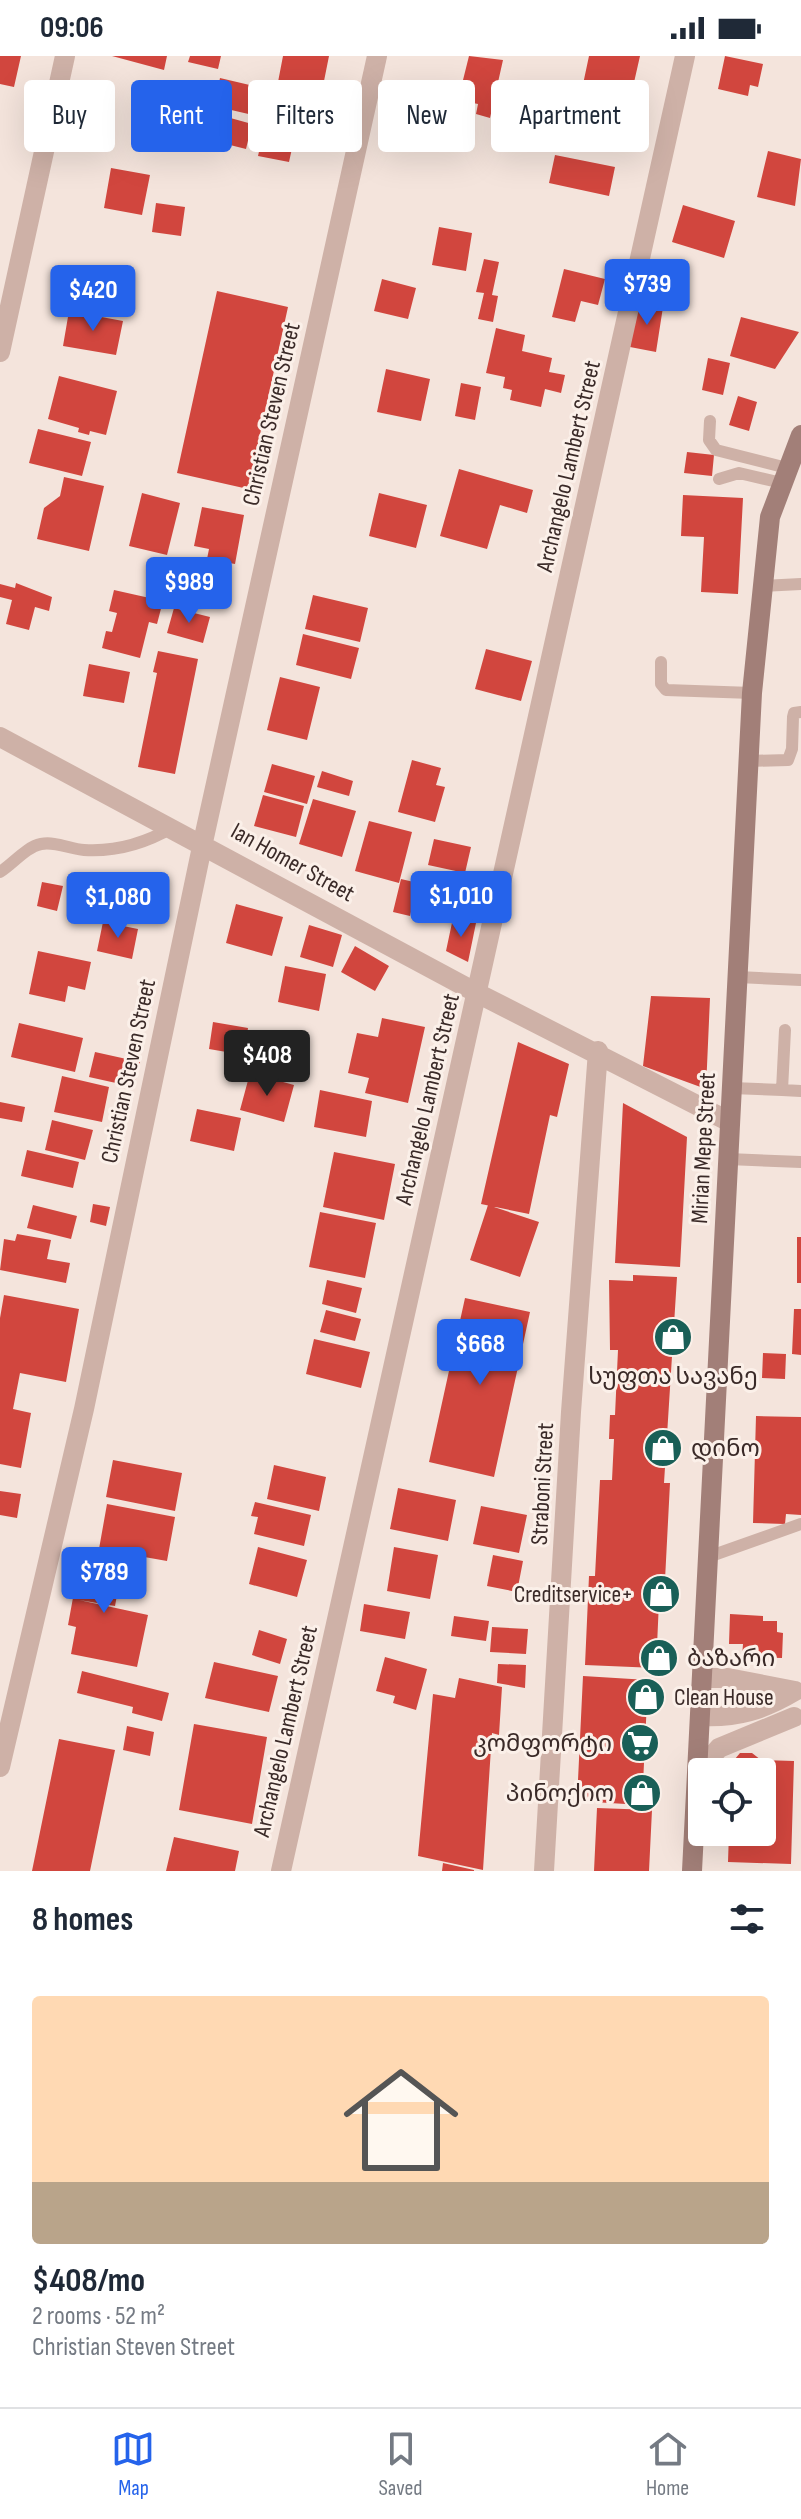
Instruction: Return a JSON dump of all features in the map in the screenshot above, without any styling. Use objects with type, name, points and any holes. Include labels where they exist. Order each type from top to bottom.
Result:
[{"type":"street","points":[[0,352],[65,56]]},
{"type":"street","name":"Christian Steven Street","points":[[0,1767],[84,1409],[203,842],[377,56]]},
{"type":"street","name":"Archangelo Lambert Street","points":[[281,1871],[685,56]]},
{"type":"street","name":"Mirian Mepe Street","points":[[698,1758],[760,586],[770,517],[801,435]]},
{"type":"street","name":"Ian Homer Street","points":[[0,737],[203,842],[477,993],[598,1051],[730,1122]]},
{"type":"street","name":"Straboni Street","points":[[544,1871],[571,1412],[598,1051]]},
{"type":"street","points":[[702,1678],[798,1686]]},
{"type":"street","points":[[700,1716],[727,1717],[765,1709],[798,1686]]},
{"type":"street","points":[[710,1758],[719,1748],[798,1719],[798,1686]]},
{"type":"street","name":"Mirian Mepe Street","points":[[692,1871],[694,1846]]},
{"type":"lane","points":[[710,421],[709,440],[716,450],[784,475]]},
{"type":"lane","points":[[719,479],[739,473],[784,475]]},
{"type":"lane","points":[[760,586],[801,584]]},
{"type":"lane","points":[[661,662],[661,684],[666,690],[752,693]]},
{"type":"lane","points":[[749,761],[788,760],[792,749],[794,713],[801,712]]},
{"type":"lane","points":[[0,872],[42,844],[83,850],[119,848],[147,842],[173,827]]},
{"type":"lane","points":[[738,977],[801,980]]},
{"type":"lane","points":[[782,1090],[785,1030]]},
{"type":"lane","points":[[732,1088],[801,1091]]},
{"type":"lane","points":[[728,1159],[801,1162]]},
{"type":"lane","points":[[708,1557],[801,1524]]},
{"type":"building","points":[[0,56],[21,56],[14,87],[0,84]]},
{"type":"building","points":[[112,56],[167,56],[164,70]]},
{"type":"building","points":[[190,56],[221,56],[218,69],[188,62]]},
{"type":"building","points":[[283,56],[329,56],[324,80],[278,80]]},
{"type":"building","points":[[469,56],[503,60],[499,80],[491,80],[490,118],[476,114],[475,80],[463,80]]},
{"type":"building","points":[[589,56],[640,56],[635,80],[584,80]]},
{"type":"building","points":[[725,56],[763,64],[758,87],[750,85],[748,96],[718,89]]},
{"type":"building","points":[[232,81],[248,85],[248,114],[232,110]]},
{"type":"building","points":[[232,118],[248,123],[246,149],[232,146]]},
{"type":"building","points":[[768,151],[801,159],[795,206],[757,197]]},
{"type":"building","points":[[259,152],[291,152],[289,162],[258,156]]},
{"type":"building","points":[[555,155],[615,167],[609,196],[549,183]]},
{"type":"building","points":[[111,168],[150,175],[142,215],[104,208]]},
{"type":"building","points":[[156,203],[185,207],[181,236],[152,232]]},
{"type":"building","points":[[683,205],[735,221],[724,258],[672,242]]},
{"type":"building","points":[[439,227],[472,233],[466,271],[432,265]]},
{"type":"building","points":[[484,259],[499,262],[492,295],[498,296],[493,322],[478,319],[484,293],[476,292]]},
{"type":"building","points":[[564,269],[605,279],[598,305],[581,301],[575,322],[552,317]]},
{"type":"building","points":[[382,279],[416,288],[408,319],[374,311]]},
{"type":"building","points":[[217,291],[288,307],[248,489],[177,473]]},
{"type":"building","points":[[638,303],[663,307],[656,352],[630,347]]},
{"type":"building","points":[[69,311],[123,321],[116,355],[63,346]]},
{"type":"building","points":[[741,317],[799,332],[775,369],[730,356]]},
{"type":"building","points":[[496,328],[525,335],[522,351],[552,358],[549,372],[565,375],[561,393],[545,389],[541,407],[510,400],[512,390],[503,388],[505,377],[486,373]]},
{"type":"building","points":[[708,358],[730,363],[723,395],[702,390]]},
{"type":"building","points":[[386,369],[430,379],[421,421],[377,412]]},
{"type":"building","points":[[59,376],[117,391],[106,435],[78,432],[79,428],[48,419]]},
{"type":"building","points":[[461,383],[481,387],[475,420],[455,416]]},
{"type":"building","points":[[738,396],[757,402],[749,431],[729,425]]},
{"type":"building","points":[[38,429],[91,442],[82,476],[29,463]]},
{"type":"building","points":[[687,452],[714,455],[712,476],[684,473]]},
{"type":"building","points":[[459,469],[533,490],[527,513],[500,505],[487,549],[440,536]]},
{"type":"building","points":[[64,477],[104,486],[89,551],[37,539],[44,508],[60,496]]},
{"type":"building","points":[[142,493],[180,503],[167,555],[129,546]]},
{"type":"building","points":[[379,493],[427,505],[416,548],[369,536]]},
{"type":"building","points":[[683,495],[743,498],[738,594],[701,592],[704,537],[681,536]]},
{"type":"building","points":[[202,507],[244,515],[235,564],[207,559],[209,549],[194,546]]},
{"type":"building","points":[[16,583],[52,597],[49,611],[35,607],[29,630],[6,624],[12,600],[0,597],[0,584],[15,588]]},
{"type":"building","points":[[114,590],[163,601],[157,624],[149,622],[140,658],[102,648],[106,631],[112,632],[117,613],[109,611]]},
{"type":"building","points":[[313,595],[368,608],[360,642],[305,629]]},
{"type":"building","points":[[174,608],[210,617],[203,643],[167,633]]},
{"type":"building","points":[[303,634],[359,648],[351,679],[296,665]]},
{"type":"building","points":[[486,649],[532,661],[521,701],[475,689]]},
{"type":"building","points":[[158,651],[198,659],[175,774],[138,767],[157,673],[153,672]]},
{"type":"building","points":[[89,664],[130,672],[124,703],[83,696]]},
{"type":"building","points":[[280,677],[320,687],[307,740],[267,730]]},
{"type":"building","points":[[412,760],[441,768],[436,785],[445,787],[435,822],[398,812]]},
{"type":"building","points":[[272,764],[315,776],[307,804],[264,792]]},
{"type":"building","points":[[322,771],[353,781],[349,796],[317,787]]},
{"type":"building","points":[[263,795],[304,806],[296,837],[254,826]]},
{"type":"building","points":[[313,799],[356,811],[342,857],[299,844]]},
{"type":"building","points":[[369,821],[412,832],[399,883],[355,871]]},
{"type":"building","points":[[434,839],[471,847],[465,873],[428,865]]},
{"type":"building","points":[[104,873],[131,879],[126,900],[145,904],[141,924],[95,914]]},
{"type":"building","points":[[401,879],[418,883],[410,916],[393,912]]},
{"type":"building","points":[[42,882],[63,886],[57,911],[37,906]]},
{"type":"building","points":[[423,882],[459,892],[452,919],[427,912],[425,918],[414,915]]},
{"type":"building","points":[[236,904],[283,917],[272,956],[226,943]]},
{"type":"building","points":[[453,918],[476,923],[468,962],[446,951]]},
{"type":"building","points":[[103,922],[138,929],[132,959],[97,951]]},
{"type":"building","points":[[309,925],[342,935],[333,967],[300,957]]},
{"type":"building","points":[[355,946],[389,966],[375,991],[341,972]]},
{"type":"building","points":[[38,951],[91,962],[85,990],[68,986],[65,1002],[29,994]]},
{"type":"building","points":[[285,966],[326,974],[319,1011],[278,1002]]},
{"type":"building","points":[[651,996],[710,998],[706,1089],[643,1066]]},
{"type":"building","points":[[382,1018],[425,1027],[408,1103],[365,1093],[369,1078],[348,1073],[357,1033],[378,1037]]},
{"type":"building","points":[[213,1022],[248,1028],[244,1055],[209,1049]]},
{"type":"building","points":[[19,1023],[83,1038],[75,1072],[11,1057]]},
{"type":"building","points":[[286,1035],[306,1040],[298,1075],[277,1070]]},
{"type":"building","points":[[518,1042],[569,1064],[557,1117],[550,1115],[529,1214],[481,1204]]},
{"type":"building","points":[[95,1052],[140,1062],[134,1087],[89,1077]]},
{"type":"building","points":[[250,1073],[294,1085],[284,1122],[240,1110]]},
{"type":"building","points":[[62,1076],[109,1087],[102,1122],[54,1112]]},
{"type":"building","points":[[320,1090],[372,1101],[366,1137],[314,1127]]},
{"type":"building","points":[[0,1102],[25,1107],[22,1122],[0,1118]]},
{"type":"building","points":[[623,1103],[687,1137],[680,1267],[615,1263]]},
{"type":"building","points":[[197,1109],[241,1118],[234,1151],[190,1141]]},
{"type":"building","points":[[52,1120],[93,1130],[85,1160],[45,1150]]},
{"type":"building","points":[[27,1150],[79,1162],[73,1188],[21,1176]]},
{"type":"building","points":[[334,1152],[395,1164],[384,1220],[323,1207]]},
{"type":"building","points":[[93,1204],[110,1207],[106,1226],[90,1222]]},
{"type":"building","points":[[33,1205],[77,1216],[71,1239],[27,1228]]},
{"type":"building","points":[[488,1205],[539,1222],[520,1277],[470,1260]]},
{"type":"building","points":[[320,1212],[376,1223],[365,1278],[309,1267]]},
{"type":"building","points":[[17,1234],[51,1240],[47,1259],[70,1263],[66,1283],[0,1270],[4,1239],[15,1241]]},
{"type":"building","points":[[797,1237],[801,1237],[801,1283],[797,1283]]},
{"type":"building","points":[[633,1275],[677,1277],[664,1483],[670,1483],[665,1580],[660,1579],[656,1668],[585,1665],[589,1576],[595,1576],[600,1480],[612,1480],[614,1439],[609,1439],[610,1415],[615,1415],[618,1350],[610,1350],[609,1280],[633,1281]]},
{"type":"building","points":[[327,1280],[362,1288],[356,1313],[322,1304]]},
{"type":"building","points":[[4,1295],[79,1309],[66,1382],[20,1373],[13,1409],[31,1413],[21,1468],[0,1464],[0,1318]]},
{"type":"building","points":[[465,1298],[530,1312],[494,1477],[429,1462]]},
{"type":"building","points":[[794,1309],[801,1309],[801,1355],[792,1354]]},
{"type":"building","points":[[326,1310],[361,1319],[355,1341],[320,1332]]},
{"type":"building","points":[[314,1339],[370,1352],[361,1388],[306,1374]]},
{"type":"building","points":[[763,1353],[786,1354],[785,1379],[762,1378]]},
{"type":"building","points":[[756,1416],[801,1417],[801,1515],[786,1514],[785,1524],[753,1523]]},
{"type":"building","points":[[113,1460],[182,1473],[175,1511],[106,1497]]},
{"type":"building","points":[[274,1465],[326,1477],[319,1511],[267,1499]]},
{"type":"building","points":[[398,1488],[456,1500],[448,1541],[390,1529]]},
{"type":"building","points":[[0,1491],[21,1494],[17,1518],[0,1515]]},
{"type":"building","points":[[255,1502],[311,1515],[304,1546],[254,1534],[258,1517],[251,1516]]},
{"type":"building","points":[[107,1504],[175,1517],[167,1561],[99,1549]]},
{"type":"building","points":[[481,1506],[527,1515],[519,1553],[473,1544]]},
{"type":"building","points":[[258,1547],[307,1560],[297,1597],[249,1584]]},
{"type":"building","points":[[394,1547],[438,1555],[430,1599],[387,1591]]},
{"type":"building","points":[[81,1554],[123,1563],[115,1606],[79,1600],[148,1615],[137,1667],[71,1654],[76,1627],[68,1625]]},
{"type":"building","points":[[493,1555],[523,1561],[517,1592],[487,1586]]},
{"type":"building","points":[[364,1604],[410,1612],[405,1639],[360,1631]]},
{"type":"building","points":[[730,1614],[763,1616],[763,1621],[777,1621],[777,1632],[783,1633],[782,1658],[742,1657],[743,1644],[729,1644]]},
{"type":"building","points":[[454,1616],[489,1621],[486,1641],[451,1636]]},
{"type":"building","points":[[492,1627],[528,1629],[526,1654],[490,1652]]},
{"type":"building","points":[[259,1630],[287,1639],[280,1664],[252,1655]]},
{"type":"building","points":[[385,1657],[427,1669],[416,1710],[393,1703],[395,1696],[376,1691]]},
{"type":"building","points":[[214,1662],[278,1676],[269,1712],[205,1698]]},
{"type":"building","points":[[498,1664],[526,1665],[525,1688],[497,1683]]},
{"type":"building","points":[[82,1671],[169,1693],[162,1721],[132,1713],[133,1707],[77,1693]]},
{"type":"building","points":[[583,1676],[648,1680],[642,1805],[577,1801]]},
{"type":"building","points":[[459,1678],[502,1687],[499,1735],[492,1733],[483,1870],[418,1856],[433,1694],[455,1698]]},
{"type":"building","points":[[194,1724],[267,1737],[252,1824],[179,1810]]},
{"type":"building","points":[[127,1726],[154,1732],[150,1756],[123,1750]]},
{"type":"building","points":[[59,1739],[115,1750],[90,1871],[32,1871]]},
{"type":"building","points":[[740,1753],[752,1753],[758,1758],[736,1758]]},
{"type":"building","points":[[776,1760],[794,1761],[791,1864],[728,1862],[729,1846],[776,1846]]},
{"type":"building","points":[[597,1808],[652,1810],[649,1871],[594,1871]]},
{"type":"building","points":[[174,1837],[239,1851],[235,1871],[166,1871]]},
{"type":"building","points":[[443,1863],[474,1870],[474,1871],[442,1871]]},
{"type":"place","name":"სუფთა სავანე","points":[[673,1337]]},
{"type":"place","name":"დინო","points":[[663,1448]]},
{"type":"place","name":"Creditservice+","points":[[661,1594]]},
{"type":"place","name":"ბაზარი","points":[[659,1658]]},
{"type":"place","name":"Clean House","points":[[646,1697]]},
{"type":"place","name":"კომფორტი","points":[[640,1743]]},
{"type":"place","name":"პინოქიო","points":[[642,1793]]}]
